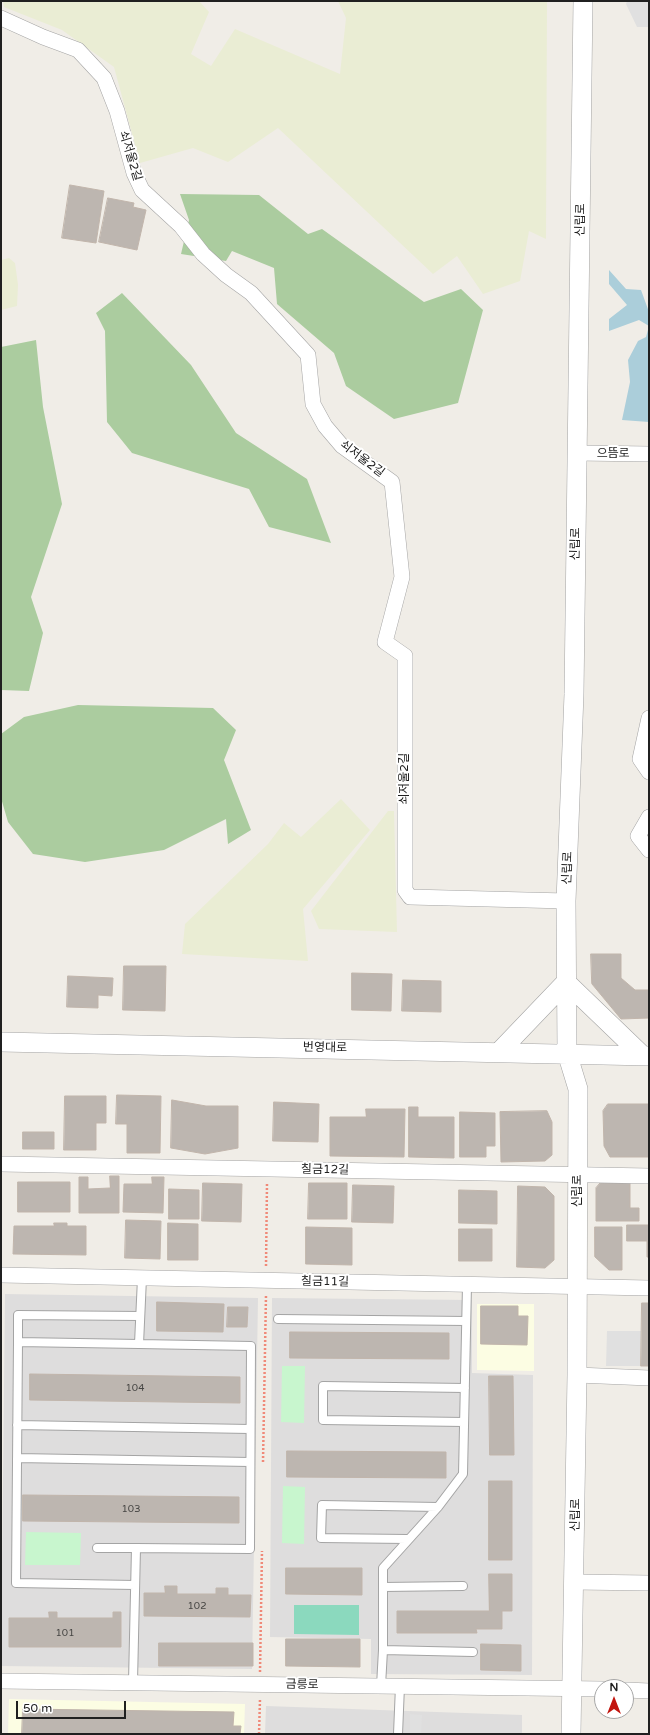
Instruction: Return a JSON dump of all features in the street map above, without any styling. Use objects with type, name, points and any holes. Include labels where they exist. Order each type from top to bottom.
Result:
[{"type":"street","name":"신립로","points":[[572,1734],[578,1287],[578,1089],[567,1054],[566,901],[574,694],[583,1]]},
{"type":"street","name":"쇠저울2길","points":[[1,18],[43,37],[78,50],[104,78],[117,111],[134,174],[142,190],[181,226],[209,259],[226,275],[251,293],[308,355],[313,404],[325,426],[342,446],[392,482],[402,577],[385,642],[405,656],[405,890],[410,896],[566,901]]},
{"type":"street","name":"으뜸로","points":[[577,453],[649,454]]},
{"type":"street","points":[[649,718],[640,759],[649,772]]},
{"type":"street","points":[[649,817],[638,836],[649,850]]},
{"type":"street","points":[[500,1052],[566,982],[646,1056]]},
{"type":"street","name":"번영대로","points":[[1,1042],[646,1056]]},
{"type":"street","name":"칠금12길","points":[[1,1164],[649,1176]]},
{"type":"street","name":"칠금11길","points":[[1,1275],[649,1288]]},
{"type":"street","points":[[577,1375],[649,1378]]},
{"type":"street","points":[[575,1582],[649,1583]]},
{"type":"street","name":"금릉로","points":[[1,1680],[594,1689]]},
{"type":"street","points":[[634,1690],[649,1690]]},
{"type":"lane","points":[[139,1344],[142,1278]]},
{"type":"lane","points":[[381,1686],[383,1650],[383,1568],[438,1507],[463,1474],[467,1285]]},
{"type":"lane","points":[[136,1585],[16,1583],[18,1315],[140,1316]]},
{"type":"lane","points":[[278,1319],[466,1321]]},
{"type":"lane","points":[[18,1342],[251,1346],[250,1549],[97,1548]]},
{"type":"lane","points":[[464,1422],[323,1420],[323,1386],[465,1388]]},
{"type":"lane","points":[[17,1425],[250,1429]]},
{"type":"lane","points":[[17,1458],[250,1462]]},
{"type":"lane","points":[[408,1539],[322,1538],[322,1505],[438,1507]]},
{"type":"lane","points":[[134,1682],[136,1548]]},
{"type":"lane","points":[[383,1587],[463,1586]]},
{"type":"lane","points":[[383,1650],[473,1652]]},
{"type":"lane","points":[[398,1734],[400,1686]]},
{"type":"path","points":[[263,1462],[267,1169]]},
{"type":"path","points":[[259,1734],[262,1550]]},
{"type":"shaded area","points":[[3,1],[199,1],[209,12],[191,54],[211,66],[235,29],[340,74],[346,18],[338,1],[547,1],[546,239],[529,231],[520,281],[483,294],[457,256],[433,274],[278,128],[228,162],[193,148],[140,163],[114,67],[62,30],[4,7]]},
{"type":"shaded area","points":[[627,1],[649,1],[649,27],[637,27],[626,4]]},
{"type":"shaded area","points":[[9,258],[15,263],[18,285],[17,306],[1,310],[1,260]]},
{"type":"shaded area","points":[[341,799],[370,830],[303,909],[308,961],[182,954],[185,924],[268,844],[284,823],[301,837]]},
{"type":"shaded area","points":[[388,811],[394,811],[397,932],[319,929],[311,911]]},
{"type":"shaded area","points":[[5,1294],[258,1298],[252,1669],[1,1666]]},
{"type":"shaded area","points":[[272,1298],[472,1300],[472,1373],[533,1375],[532,1675],[371,1674],[371,1639],[270,1637]]},
{"type":"shaded area","points":[[477,1304],[534,1304],[534,1371],[477,1370]]},
{"type":"shaded area","points":[[607,1331],[641,1331],[640,1366],[606,1366]]},
{"type":"shaded area","points":[[9,1699],[245,1704],[244,1734],[8,1734]]},
{"type":"shaded area","points":[[266,1706],[522,1715],[522,1734],[265,1734]]},
{"type":"shaded area","points":[[410,1714],[422,1715],[421,1734],[410,1734]]},
{"type":"green space","points":[[180,194],[259,195],[308,234],[322,229],[424,302],[461,289],[483,310],[458,403],[394,419],[346,386],[334,353],[277,304],[274,268],[232,251],[226,261],[181,254],[189,220]]},
{"type":"green space","points":[[122,293],[191,365],[236,433],[307,479],[331,543],[269,527],[249,489],[132,453],[107,422],[105,331],[96,313]]},
{"type":"green space","points":[[36,340],[43,407],[62,504],[31,597],[43,633],[29,691],[1,690],[1,347]]},
{"type":"green space","points":[[78,705],[213,708],[236,730],[224,760],[251,830],[228,844],[226,819],[164,850],[85,862],[33,854],[8,822],[1,798],[1,734],[24,717]]},
{"type":"green space","points":[[282,1366],[305,1366],[304,1423],[281,1422]]},
{"type":"green space","points":[[283,1486],[305,1487],[304,1544],[282,1543]]},
{"type":"green space","points":[[26,1532],[81,1533],[80,1565],[25,1565]]},
{"type":"green space","points":[[294,1605],[359,1605],[359,1635],[294,1634]]},
{"type":"water","points":[[609,270],[626,289],[641,290],[649,312],[649,326],[639,320],[609,331],[609,319],[627,305],[609,284]]},
{"type":"water","points":[[649,326],[649,422],[622,420],[630,382],[628,360],[638,341],[646,337]]},
{"type":"building","points":[[70,185],[104,191],[96,243],[62,238]]},
{"type":"building","points":[[108,198],[134,203],[133,207],[146,210],[137,250],[99,242]]},
{"type":"building","points":[[591,954],[621,954],[621,978],[635,990],[649,990],[649,1018],[621,1019],[592,984]]},
{"type":"building","points":[[124,966],[166,966],[165,1011],[123,1010]]},
{"type":"building","points":[[352,973],[392,974],[391,1011],[352,1010]]},
{"type":"building","points":[[68,976],[113,978],[112,996],[98,995],[98,1008],[67,1007]]},
{"type":"building","points":[[403,980],[441,981],[441,1012],[402,1011]]},
{"type":"building","points":[[117,1095],[161,1096],[160,1153],[127,1153],[127,1124],[116,1124]]},
{"type":"building","points":[[65,1096],[106,1096],[106,1123],[96,1123],[96,1150],[64,1150]]},
{"type":"building","points":[[172,1100],[206,1106],[238,1106],[238,1148],[205,1154],[171,1148]]},
{"type":"building","points":[[274,1102],[319,1104],[318,1142],[273,1141]]},
{"type":"building","points":[[608,1104],[649,1104],[649,1157],[610,1157],[604,1146],[603,1111]]},
{"type":"building","points":[[409,1107],[418,1107],[418,1117],[454,1117],[454,1158],[409,1157]]},
{"type":"building","points":[[366,1109],[405,1109],[404,1157],[330,1156],[330,1117],[366,1117]]},
{"type":"building","points":[[547,1111],[552,1122],[552,1155],[545,1161],[501,1162],[500,1112]]},
{"type":"building","points":[[460,1112],[495,1113],[495,1146],[486,1146],[486,1157],[460,1157]]},
{"type":"building","points":[[23,1132],[54,1132],[54,1149],[23,1149]]},
{"type":"building","points":[[110,1176],[119,1176],[119,1213],[79,1213],[79,1177],[88,1177],[88,1189],[110,1188]]},
{"type":"building","points":[[152,1177],[164,1177],[163,1213],[123,1212],[124,1184],[152,1184]]},
{"type":"building","points":[[602,1181],[630,1181],[630,1208],[639,1208],[639,1221],[596,1221],[596,1188]]},
{"type":"building","points":[[18,1182],[70,1182],[70,1212],[18,1212]]},
{"type":"building","points":[[203,1183],[242,1184],[241,1222],[202,1221]]},
{"type":"building","points":[[309,1183],[347,1183],[347,1219],[308,1219]]},
{"type":"building","points":[[353,1185],[394,1186],[393,1223],[352,1222]]},
{"type":"building","points":[[518,1186],[545,1187],[554,1196],[554,1260],[545,1268],[517,1267]]},
{"type":"building","points":[[169,1189],[199,1190],[199,1219],[169,1219]]},
{"type":"building","points":[[459,1190],[497,1191],[497,1224],[459,1223]]},
{"type":"building","points":[[126,1220],[161,1221],[160,1259],[125,1258]]},
{"type":"building","points":[[54,1223],[67,1223],[67,1226],[86,1226],[86,1255],[13,1254],[14,1226],[54,1226]]},
{"type":"building","points":[[168,1223],[198,1224],[198,1260],[168,1260]]},
{"type":"building","points":[[627,1225],[649,1225],[649,1257],[647,1257],[647,1241],[627,1241]]},
{"type":"building","points":[[306,1227],[352,1228],[352,1265],[306,1264]]},
{"type":"building","points":[[595,1227],[622,1227],[622,1270],[609,1270],[595,1257]]},
{"type":"building","points":[[459,1229],[492,1229],[492,1261],[459,1261]]},
{"type":"building","points":[[157,1302],[224,1304],[223,1332],[157,1331]]},
{"type":"building","points":[[642,1303],[649,1303],[649,1366],[641,1366]]},
{"type":"building","points":[[481,1306],[518,1306],[518,1316],[528,1316],[527,1345],[481,1344]]},
{"type":"building","points":[[228,1307],[248,1307],[247,1327],[227,1327]]},
{"type":"building","points":[[290,1332],[449,1333],[449,1359],[290,1358]]},
{"type":"building","points":[[30,1374],[240,1377],[240,1403],[30,1400]]},
{"type":"building","points":[[489,1376],[513,1376],[514,1455],[490,1455]]},
{"type":"building","points":[[287,1451],[446,1452],[446,1478],[287,1477]]},
{"type":"building","points":[[489,1481],[512,1481],[512,1560],[489,1560]]},
{"type":"building","points":[[23,1495],[239,1497],[239,1523],[23,1521]]},
{"type":"building","points":[[286,1568],[362,1568],[362,1595],[286,1594]]},
{"type":"building","points":[[489,1574],[512,1574],[512,1611],[502,1611],[502,1629],[476,1629],[477,1633],[397,1633],[397,1611],[489,1611]]},
{"type":"building","points":[[165,1586],[177,1586],[177,1594],[216,1594],[216,1588],[228,1588],[228,1595],[251,1595],[250,1617],[144,1616],[144,1593],[165,1593]]},
{"type":"building","points":[[49,1612],[57,1612],[57,1618],[113,1618],[113,1612],[121,1612],[121,1647],[9,1647],[9,1618],[49,1618]]},
{"type":"building","points":[[286,1639],[360,1639],[360,1667],[286,1666]]},
{"type":"building","points":[[159,1643],[253,1643],[253,1666],[159,1666]]},
{"type":"building","points":[[481,1644],[521,1645],[521,1671],[481,1670]]},
{"type":"building","points":[[23,1709],[234,1712],[233,1726],[241,1726],[240,1734],[22,1734]]}]
